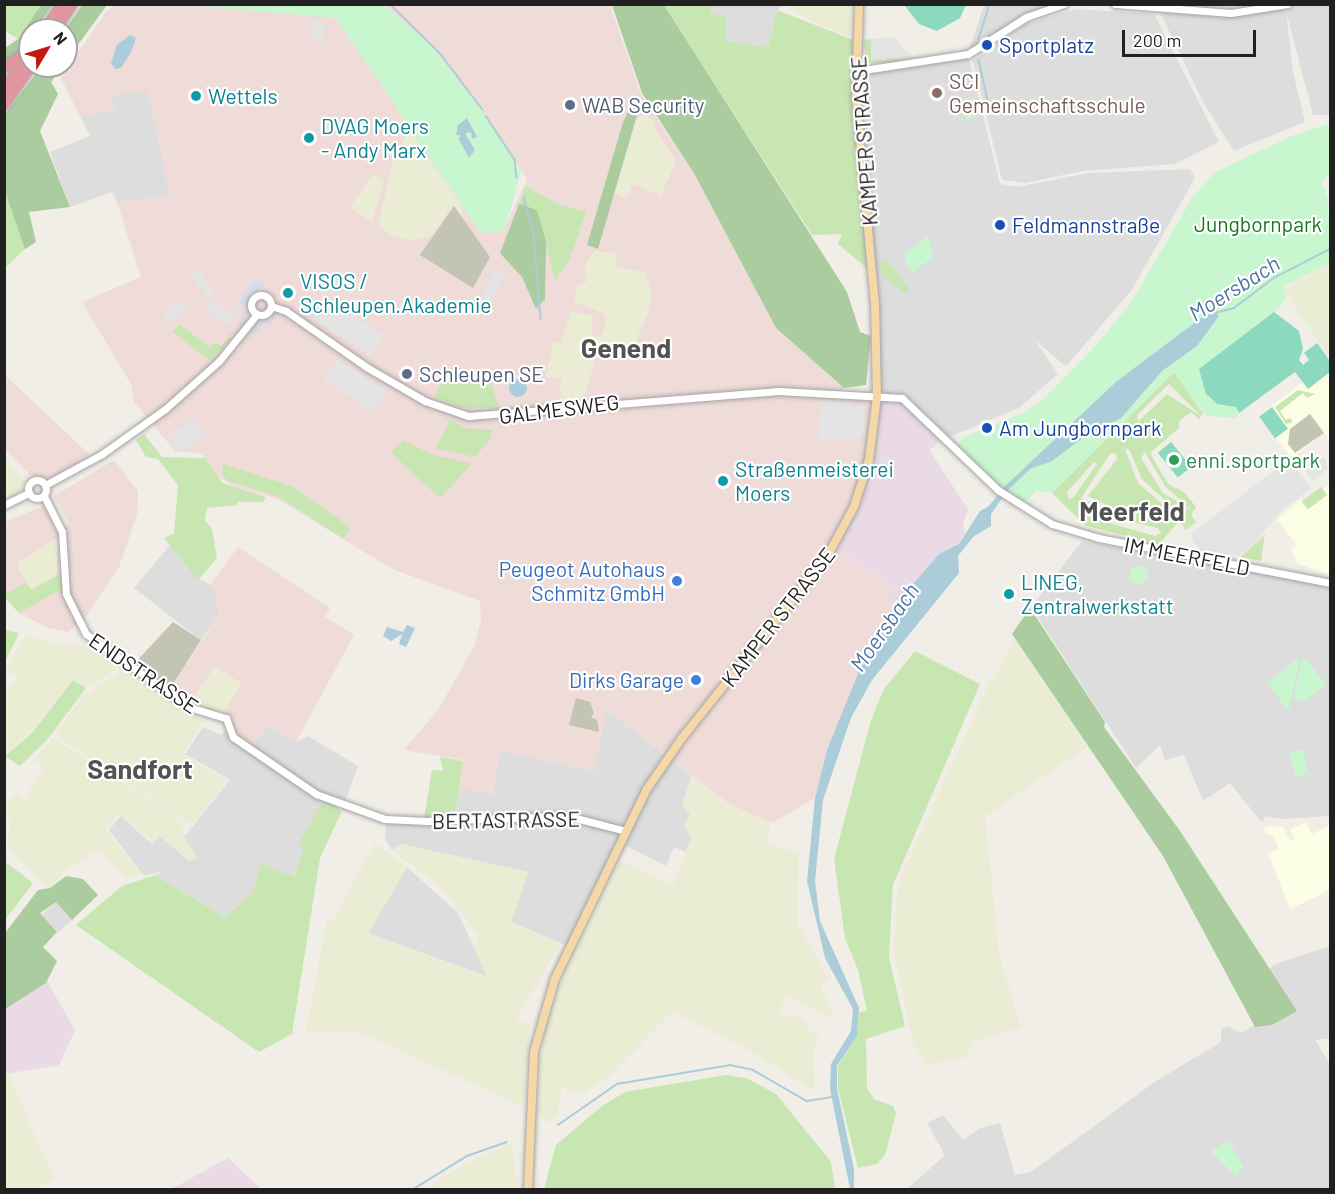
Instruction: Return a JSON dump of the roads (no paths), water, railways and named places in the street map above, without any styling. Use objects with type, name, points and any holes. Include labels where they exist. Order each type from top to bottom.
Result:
[{"type":"highway","points":[[53,18],[62,4]]},
{"type":"highway","points":[[63,18],[72,4]]},
{"type":"highway","points":[[7,66],[18,57]]},
{"type":"highway","points":[[4,90],[18,70]]},
{"type":"highway","points":[[4,105],[23,78]]},
{"type":"main road","name":"KAMPER STRASSE","points":[[528,1190],[539,1027],[555,979],[626,831],[668,757],[834,546],[854,507],[869,460],[877,396],[874,280],[861,162],[856,71],[859,4]]},
{"type":"street","points":[[856,71],[968,54],[1026,17],[1064,4]]},
{"type":"street","points":[[1115,4],[1233,13],[1287,4]]},
{"type":"street","points":[[258,296],[268,298],[271,306],[266,314],[256,314],[252,304],[258,296]]},
{"type":"street","name":"GALMESWEG","points":[[271,306],[286,311],[425,401],[468,416],[779,391],[877,396]]},
{"type":"street","points":[[4,505],[29,493],[34,481],[45,485],[102,454],[164,410],[219,361],[256,314]]},
{"type":"street","name":"IM MEERFELD","points":[[877,396],[909,401],[998,490],[1044,521],[1080,534],[1330,583]]},
{"type":"street","points":[[29,493],[38,499],[44,496],[45,485]]},
{"type":"street","name":"ENDSTRASSE","points":[[44,496],[62,532],[66,594],[86,634],[189,707],[226,718],[233,737],[290,778],[334,802],[385,819]]},
{"type":"street","name":"BERTASTRASSE","points":[[385,819],[427,821],[568,816],[591,818],[626,831]]},
{"type":"water","points":[[130,35],[136,38],[131,52],[121,68],[115,69],[111,63],[117,45]]},
{"type":"water","points":[[467,118],[477,137],[472,139],[471,132],[465,133],[475,150],[469,158],[458,138],[462,136],[456,135],[458,125]]},
{"type":"water","name":"Moersbach","points":[[1213,309],[1219,316],[1197,346],[1162,371],[1121,418],[1084,437],[1052,461],[1030,469],[1007,491],[991,514],[991,526],[973,537],[958,556],[959,573],[872,680],[851,718],[823,800],[815,881],[820,921],[859,1008],[857,1036],[837,1066],[837,1089],[854,1169],[854,1189],[850,1189],[830,1089],[831,1064],[851,1031],[853,1009],[825,958],[807,881],[815,798],[827,750],[859,671],[895,605],[939,554],[959,544],[980,511],[989,506],[1005,486],[1117,381]]},
{"type":"water","points":[[518,379],[524,382],[527,388],[524,394],[518,397],[512,394],[509,388],[512,382]]},
{"type":"water","points":[[407,625],[415,628],[406,647],[399,644],[402,634],[391,641],[383,636],[387,627],[403,632]]},
{"type":"waterway","points":[[390,4],[440,53],[483,110]]},
{"type":"waterway","points":[[978,40],[990,4]]},
{"type":"waterway","points":[[979,60],[988,101]]},
{"type":"waterway","points":[[486,116],[515,160],[517,178]]},
{"type":"waterway","points":[[524,197],[534,234],[541,320]]},
{"type":"waterway","name":"Moersbach","points":[[1215,313],[1234,308],[1274,278],[1330,249]]},
{"type":"waterway","points":[[558,1125],[617,1084],[730,1065],[753,1070],[807,1101],[832,1097]]},
{"type":"waterway","points":[[412,1190],[467,1156],[507,1142]]},
{"type":"place","name":"Sportplatz","points":[[987,45]]},
{"type":"place","name":"SCI Gemeinschaftsschule","points":[[937,93]]},
{"type":"place","name":"Wettels","points":[[196,96]]},
{"type":"place","name":"WAB Security","points":[[570,105]]},
{"type":"place","name":"DVAG Moers - Andy Marx","points":[[309,138]]},
{"type":"place","name":"Feldmannstraße","points":[[1000,225]]},
{"type":"place","name":"VISOS / Schleupen.Akademie","points":[[288,293]]},
{"type":"place","name":"Schleupen SE","points":[[407,374]]},
{"type":"place","name":"Am Jungbornpark","points":[[987,428]]},
{"type":"place","name":"enni.sportpark","points":[[1174,460]]},
{"type":"place","name":"Straßenmeisterei Moers","points":[[723,481]]},
{"type":"place","name":"Peugeot Autohaus Schmitz GmbH","points":[[677,581]]},
{"type":"place","name":"LINEG, Zentralwerkstatt","points":[[1009,594]]},
{"type":"place","name":"Dirks Garage","points":[[696,680]]},
{"type":"district","name":"Genend","points":[[626,348]]},
{"type":"district","name":"Meerfeld","points":[[1132,511]]},
{"type":"district","name":"Sandfort","points":[[140,769]]},
{"type":"park label","name":"Jungbornpark","points":[[1258,224]]}]
